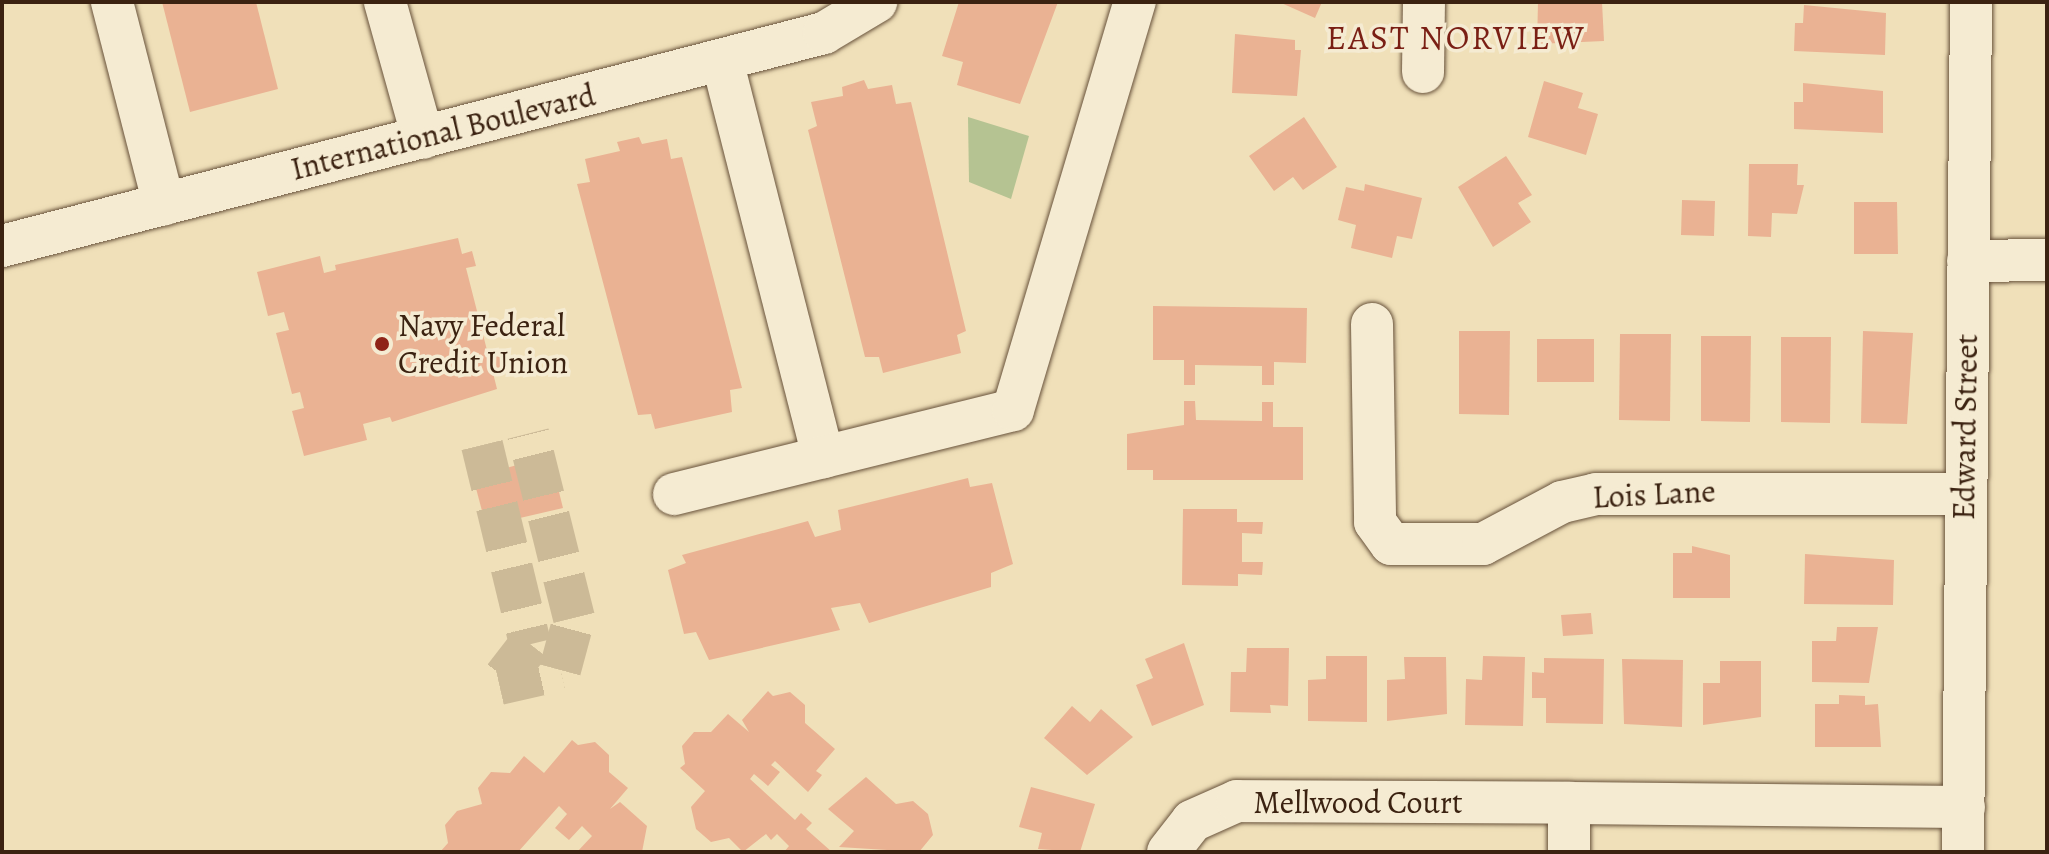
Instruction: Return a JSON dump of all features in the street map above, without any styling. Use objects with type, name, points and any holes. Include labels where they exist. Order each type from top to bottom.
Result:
[{"type":"street","points":[[112,2],[164,204]]},
{"type":"street","points":[[385,2],[423,138]]},
{"type":"street","name":"International Boulevard","points":[[2,246],[824,33],[876,2]]},
{"type":"street","points":[[674,494],[1013,410],[1135,2]]},
{"type":"street","points":[[1423,72],[1424,2]]},
{"type":"street","name":"Edward Street","points":[[1963,852],[1963,494],[1971,2]]},
{"type":"street","points":[[722,60],[823,457]]},
{"type":"street","points":[[1968,261],[2047,260]]},
{"type":"street","name":"Lois Lane","points":[[1372,324],[1375,522],[1391,544],[1483,544],[1562,502],[1596,494],[1963,494]]},
{"type":"street","name":"Mellwood Court","points":[[1168,852],[1192,821],[1237,801],[1964,807]]},
{"type":"street","points":[[1569,803],[1569,852]]},
{"type":"green space","points":[[968,117],[1029,136],[1011,199],[969,182]]},
{"type":"building","points":[[162,2],[256,2],[278,89],[190,112]]},
{"type":"building","points":[[959,2],[1058,2],[1020,104],[957,85],[963,62],[942,56]]},
{"type":"building","points":[[1279,2],[1322,2],[1315,18]]},
{"type":"building","points":[[1538,2],[1602,2],[1604,41],[1537,44]]},
{"type":"building","points":[[1804,5],[1886,13],[1885,55],[1794,51],[1795,23],[1803,23]]},
{"type":"building","points":[[1235,34],[1295,40],[1295,50],[1301,50],[1297,96],[1232,93]]},
{"type":"building","points":[[864,80],[868,89],[892,85],[896,104],[911,102],[966,331],[957,335],[961,353],[883,373],[879,357],[865,357],[808,130],[817,126],[811,102],[843,96],[842,87]]},
{"type":"building","points":[[1544,81],[1583,93],[1578,108],[1598,114],[1586,155],[1528,137]]},
{"type":"building","points":[[1803,83],[1883,91],[1883,133],[1794,129],[1794,102],[1803,102]]},
{"type":"building","points":[[1304,117],[1337,167],[1303,190],[1293,177],[1274,191],[1249,156]]},
{"type":"building","points":[[639,137],[642,144],[667,139],[671,159],[682,157],[742,388],[730,390],[732,412],[655,429],[651,414],[638,415],[577,184],[590,182],[585,159],[620,151],[617,142]]},
{"type":"building","points":[[1506,156],[1532,195],[1518,203],[1531,222],[1493,247],[1458,187]]},
{"type":"building","points":[[1749,164],[1798,164],[1797,185],[1804,185],[1797,214],[1772,213],[1771,237],[1748,236]]},
{"type":"building","points":[[1365,184],[1422,198],[1412,239],[1397,236],[1392,258],[1351,248],[1356,225],[1338,220],[1346,187],[1364,191]]},
{"type":"building","points":[[1682,200],[1715,201],[1714,236],[1681,235]]},
{"type":"building","points":[[1854,202],[1897,202],[1898,254],[1854,254]]},
{"type":"building","name":"Navy Federal Credit Union","points":[[458,238],[462,254],[472,251],[476,266],[466,268],[489,358],[499,355],[503,370],[493,373],[497,389],[392,422],[390,417],[363,424],[367,440],[304,456],[292,411],[304,408],[300,392],[292,394],[276,333],[289,330],[284,312],[268,316],[257,272],[320,256],[324,273],[336,270],[335,265]]},
{"type":"building","points":[[1153,306],[1307,308],[1306,363],[1274,362],[1274,385],[1262,385],[1262,366],[1195,365],[1195,385],[1184,385],[1184,360],[1153,360]]},
{"type":"building","points":[[1459,331],[1510,331],[1509,415],[1459,414]]},
{"type":"building","points":[[1863,331],[1913,333],[1907,424],[1861,423]]},
{"type":"building","points":[[1620,334],[1671,334],[1670,421],[1619,420]]},
{"type":"building","points":[[1701,336],[1751,336],[1750,422],[1701,421]]},
{"type":"building","points":[[1781,337],[1831,337],[1830,423],[1781,422]]},
{"type":"building","points":[[1537,339],[1594,339],[1594,382],[1537,382]]},
{"type":"building","points":[[1184,401],[1195,401],[1196,420],[1262,421],[1262,402],[1273,402],[1273,427],[1303,427],[1303,480],[1153,480],[1153,470],[1127,470],[1127,434],[1184,425]]},
{"type":"building","points":[[550,456],[563,508],[486,526],[473,477]]},
{"type":"building","points":[[968,478],[970,487],[992,483],[1013,564],[991,573],[991,587],[869,623],[860,603],[831,608],[840,630],[709,660],[696,632],[684,634],[668,570],[686,563],[682,555],[808,521],[815,537],[841,530],[838,510]]},
{"type":"building","points":[[1183,509],[1237,509],[1237,522],[1263,522],[1262,534],[1242,533],[1242,562],[1263,562],[1262,575],[1238,574],[1238,586],[1182,585]]},
{"type":"building","points":[[1692,546],[1730,555],[1730,598],[1673,598],[1673,553],[1692,553]]},
{"type":"building","points":[[1805,554],[1894,560],[1893,605],[1804,604]]},
{"type":"building","points":[[1591,613],[1593,634],[1563,636],[1561,615]]},
{"type":"building","points":[[1837,627],[1878,627],[1869,683],[1812,682],[1812,641],[1836,641]]},
{"type":"building","points":[[1184,643],[1204,705],[1152,726],[1136,685],[1153,678],[1145,659]]},
{"type":"building","points":[[1247,648],[1289,648],[1288,706],[1270,705],[1271,713],[1230,712],[1231,672],[1246,672]]},
{"type":"building","points":[[1326,656],[1367,656],[1367,722],[1308,721],[1308,680],[1326,679]]},
{"type":"building","points":[[1483,656],[1525,657],[1523,726],[1465,725],[1466,679],[1482,680]]},
{"type":"building","points":[[1404,657],[1446,657],[1447,714],[1387,721],[1387,680],[1405,679]]},
{"type":"building","points":[[1544,658],[1604,659],[1603,724],[1546,723],[1546,698],[1532,698],[1532,672],[1544,673]]},
{"type":"building","points":[[1622,659],[1683,660],[1682,727],[1624,724]]},
{"type":"building","points":[[1720,661],[1761,661],[1761,717],[1703,725],[1703,683],[1720,683]]},
{"type":"building","points":[[768,691],[773,696],[790,692],[805,705],[805,723],[835,749],[816,771],[822,775],[808,792],[775,761],[771,765],[780,772],[768,786],[754,774],[750,779],[795,820],[801,813],[812,823],[806,829],[832,852],[784,852],[789,846],[777,834],[771,840],[766,834],[743,852],[729,838],[711,842],[696,829],[691,807],[705,791],[680,768],[685,764],[682,746],[694,732],[711,732],[728,714],[749,732],[742,720]]},
{"type":"building","points":[[1839,695],[1865,696],[1865,705],[1878,704],[1881,747],[1815,747],[1815,704],[1839,704]]},
{"type":"building","points":[[1072,706],[1090,722],[1101,709],[1133,737],[1087,775],[1044,738]]},
{"type":"building","points":[[572,740],[578,745],[595,742],[609,755],[609,772],[628,788],[610,809],[620,802],[647,826],[642,852],[577,852],[592,836],[582,826],[569,840],[555,828],[567,814],[559,806],[518,852],[440,852],[448,843],[445,825],[457,811],[482,804],[478,788],[491,772],[510,773],[524,756],[544,773]]},
{"type":"building","points":[[866,777],[896,804],[913,801],[928,814],[933,835],[919,852],[839,847],[854,831],[828,809]]},
{"type":"building","points":[[1031,787],[1095,804],[1080,852],[1038,849],[1042,833],[1019,827]]},
{"type":"tunnel","points":[[499,684],[560,670],[574,618],[528,434]]},
{"type":"tunnel","points":[[482,445],[530,644],[499,684]]},
{"type":"place","name":"Navy Federal Credit Union","points":[[382,344]]},
{"type":"district","name":"EAST NORVIEW","points":[[1456,38]]}]
